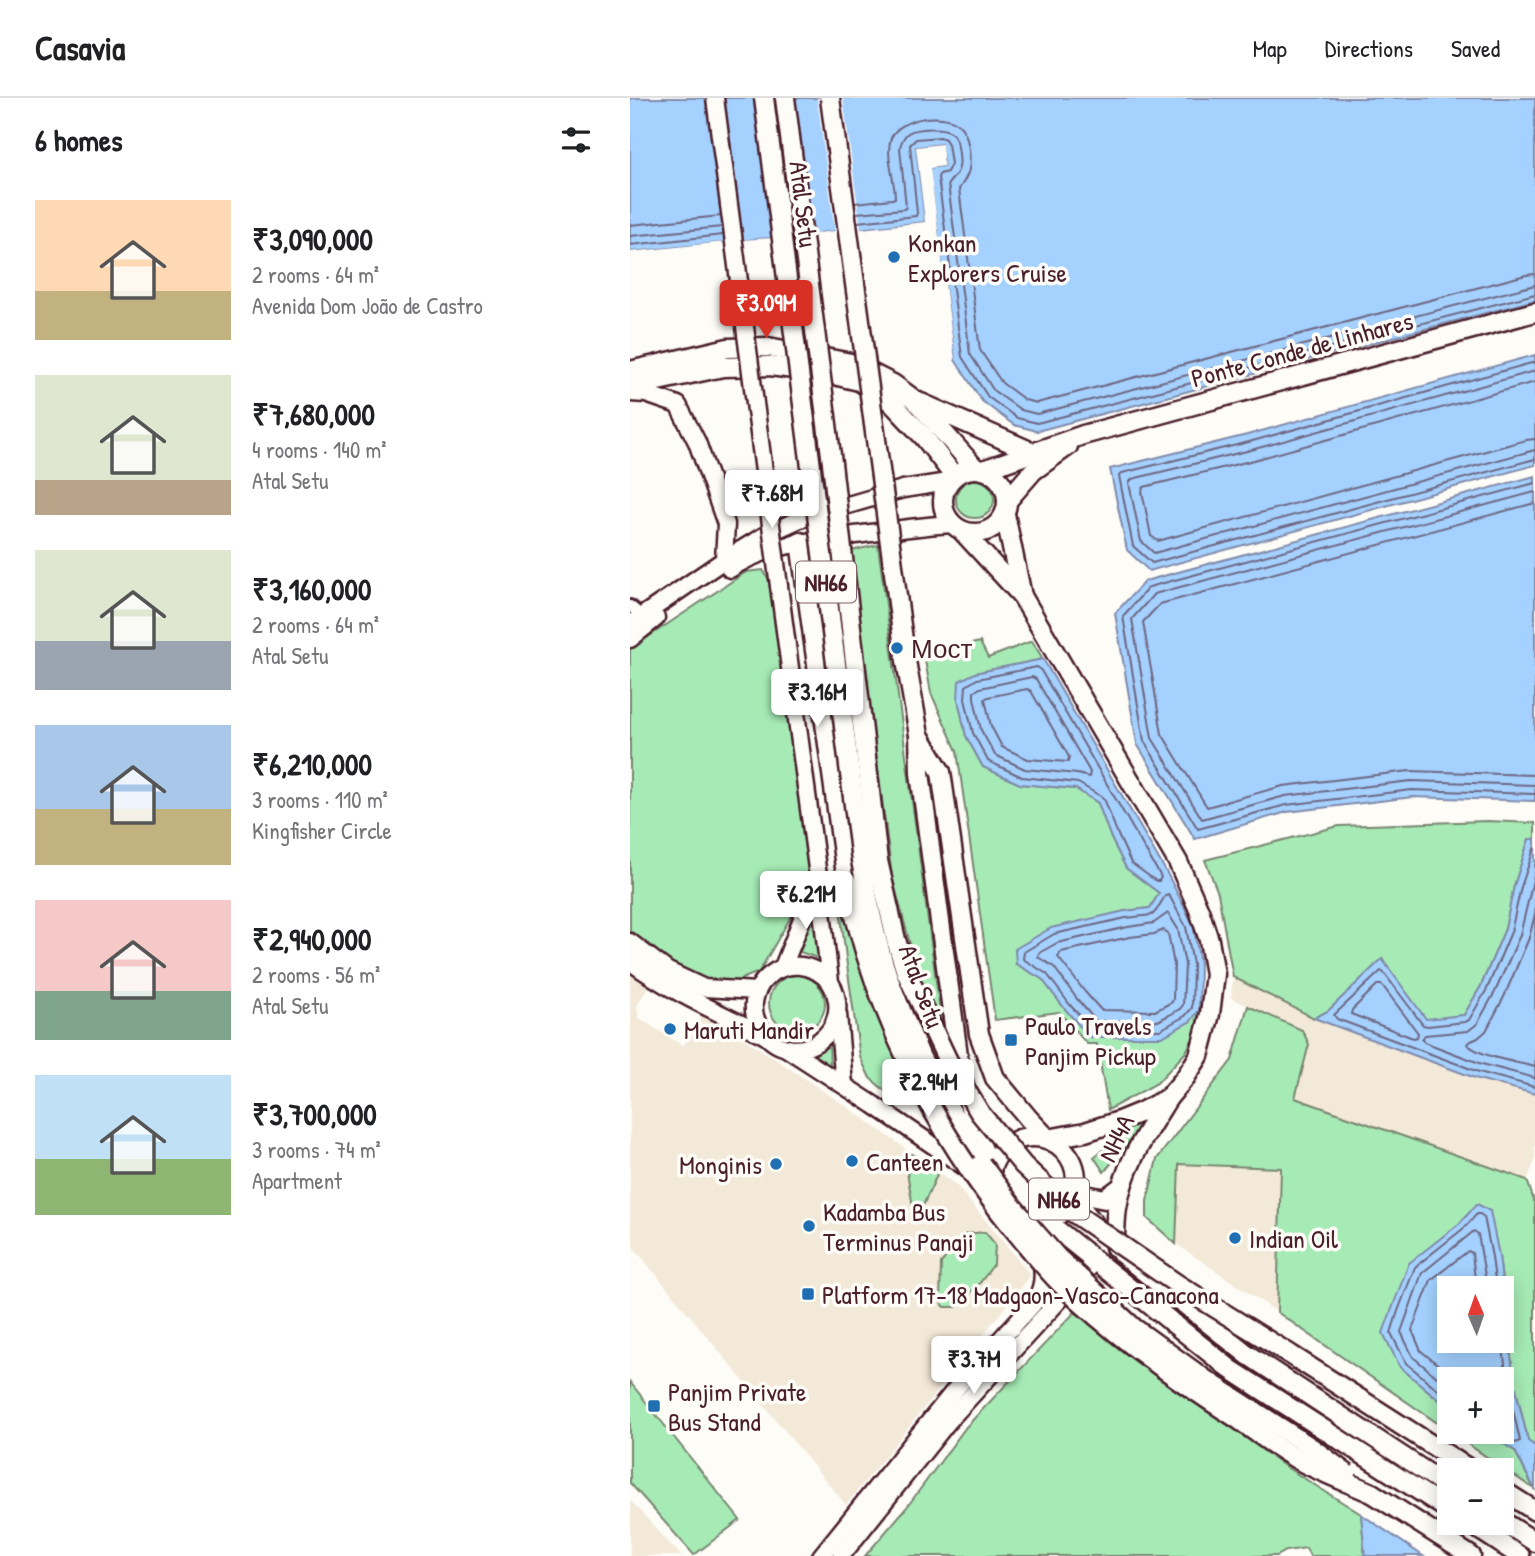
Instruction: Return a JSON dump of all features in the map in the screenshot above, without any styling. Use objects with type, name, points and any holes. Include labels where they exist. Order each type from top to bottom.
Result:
[{"type":"main road","points":[[715,98],[830,982],[837,996],[844,1085]]},
{"type":"main road","name":"Atal Setu","points":[[764,98],[861,860],[869,908],[882,956],[920,1058],[981,1164],[1013,1207],[1057,1257],[1134,1328],[1206,1380],[1312,1448],[1372,1493]]},
{"type":"main road","name":"Atal Setu","points":[[785,98],[832,463],[878,861],[906,972],[948,1061],[980,1113],[1023,1165],[1074,1213],[1177,1284],[1453,1458]]},
{"type":"main road","points":[[830,98],[905,655],[919,735],[920,773],[960,1070],[991,1178],[993,1195],[998,1205],[1014,1219],[1036,1223],[1046,1221],[1062,1212],[1074,1196],[1077,1180],[1075,1167],[1069,1155],[1048,1139],[995,1078],[979,1034],[941,772],[919,735]]},
{"type":"main road","name":"Ponte Conde de Linhares","points":[[979,469],[1083,435],[1535,312]]},
{"type":"main road","points":[[630,371],[728,348],[768,347],[851,363],[893,384],[915,400],[979,469]]},
{"type":"main road","points":[[630,387],[723,367],[747,366],[826,373],[859,381],[891,402],[924,437],[951,479]]},
{"type":"main road","points":[[630,393],[646,394],[678,405],[697,442],[726,524],[724,560]]},
{"type":"main road","points":[[915,400],[1032,453]]},
{"type":"main road","points":[[630,639],[653,620],[740,562],[768,550],[919,526],[957,528],[970,533],[987,531],[1000,521],[1006,507],[1033,471],[1083,435]]},
{"type":"main road","points":[[979,469],[991,473],[1003,485],[1022,596],[946,517],[942,499],[944,490],[960,472],[979,469]]},
{"type":"main road","points":[[634,615],[766,534],[800,519],[903,489],[951,479]]},
{"type":"main road","points":[[782,527],[785,529],[788,543],[793,544]]},
{"type":"main road","points":[[793,544],[856,925],[886,1014],[932,1108],[997,1209],[1060,1283],[1114,1331],[1200,1395],[1303,1462],[1372,1493]]},
{"type":"main road","name":"NH4A","points":[[1022,596],[1178,862],[1209,940],[1215,974],[1210,1014],[1199,1056],[1145,1135],[1121,1187],[1115,1247]]},
{"type":"main road","points":[[783,967],[818,876]]},
{"type":"main road","points":[[630,942],[668,971],[704,988],[757,991]]},
{"type":"main road","points":[[630,961],[676,990],[775,1041],[798,1048],[815,1044],[828,1033],[834,1026],[838,1011]]},
{"type":"main road","points":[[830,982],[817,970],[809,967],[792,965],[770,974],[757,991],[755,1000],[755,1016],[762,1031],[991,1178]]},
{"type":"main road","points":[[991,1178],[995,1160],[1012,1142],[1024,1138],[1048,1139],[1085,1132],[1141,1112],[1168,1098]]},
{"type":"main road","points":[[1074,1196],[1105,1199],[1121,1187]]},
{"type":"main road","points":[[1074,1196],[1115,1247],[1160,1286],[1248,1354],[1437,1479]]},
{"type":"main road","points":[[1046,1221],[1230,1369],[1437,1502]]},
{"type":"main road","points":[[821,1556],[959,1385],[1041,1292],[1043,1271],[1040,1248],[1025,1222]]},
{"type":"main road","points":[[841,1556],[950,1419],[1096,1260]]},
{"type":"main road","name":"NH66","points":[[1372,1493],[1471,1556]]},
{"type":"main road","points":[[1514,1498],[1535,1511]]},
{"type":"main road","points":[[1514,1529],[1535,1542]]},
{"type":"main road","points":[[1488,1535],[1520,1556]]},
{"type":"shaded area","points":[[630,969],[652,982],[637,1008],[639,1018],[683,1046],[703,1014],[751,1043],[852,1110],[956,1185],[1031,1275],[846,1505],[630,1243]]},
{"type":"shaded area","points":[[1233,977],[1314,1018],[1478,1079],[1535,1094],[1535,1161],[1527,1180],[1295,1098],[1309,1044],[1302,1030],[1231,998]]},
{"type":"shaded area","points":[[1179,1163],[1281,1168],[1277,1312],[1176,1244]]},
{"type":"shaded area","points":[[630,1500],[672,1546],[682,1556],[630,1556]]},
{"type":"green space","points":[[975,480],[988,486],[994,499],[988,512],[975,518],[962,512],[956,499],[962,486]]},
{"type":"green space","points":[[878,545],[942,1026],[917,970],[892,876],[850,551]]},
{"type":"green space","points":[[763,570],[772,585],[812,880],[759,972],[734,982],[702,979],[674,969],[630,931],[630,649],[746,572]]},
{"type":"green space","points":[[800,575],[838,837],[914,1106],[895,1099],[870,1078],[860,1057]]},
{"type":"green space","points":[[1032,641],[1043,659],[975,673],[958,699],[966,736],[983,767],[1020,784],[1076,789],[1098,803],[1126,868],[1159,893],[1150,908],[1098,918],[1016,964],[1042,979],[1065,1009],[1190,1021],[1199,1010],[1195,1034],[1186,1052],[1157,1083],[1108,1110],[1097,1044],[1087,1044],[1059,1012],[995,1020],[957,751],[931,693],[924,655],[980,642],[988,658]]},
{"type":"green space","points":[[1487,821],[1535,823],[1535,839],[1529,839],[1514,886],[1505,929],[1481,986],[1464,1015],[1426,1020],[1382,959],[1328,1011],[1314,1018],[1233,977],[1218,893],[1205,860],[1339,826]]},
{"type":"green space","points":[[816,907],[823,960],[800,952]]},
{"type":"green space","points":[[797,975],[808,977],[817,983],[823,992],[823,1014],[817,1023],[808,1029],[797,1031],[786,1029],[777,1023],[771,1014],[769,1003],[771,992],[777,983],[786,977]]},
{"type":"green space","points":[[1248,1006],[1302,1030],[1309,1044],[1295,1098],[1527,1180],[1535,1204],[1535,1446],[1528,1441],[1514,1381],[1511,1353],[1514,1353],[1514,1276],[1501,1276],[1489,1211],[1477,1204],[1460,1223],[1400,1367],[1437,1398],[1437,1423],[1277,1312],[1281,1168],[1179,1164],[1176,1244],[1147,1218],[1147,1201],[1157,1159],[1232,1060]]},
{"type":"green space","points":[[829,1041],[830,1066],[805,1052]]},
{"type":"green space","points":[[1161,1104],[1104,1172],[1094,1157]]},
{"type":"green space","points":[[912,1154],[933,1165],[937,1175],[921,1210],[913,1207],[905,1160]]},
{"type":"green space","points":[[985,1232],[995,1244],[994,1264],[957,1307],[945,1307],[940,1302],[941,1263],[966,1234]]},
{"type":"green space","points":[[1074,1313],[1093,1318],[1188,1396],[1286,1467],[1361,1514],[1365,1556],[1310,1556],[1306,1548],[1286,1551],[1277,1556],[865,1556],[907,1507],[966,1427]]},
{"type":"green space","points":[[630,1382],[740,1520],[694,1555],[630,1483]]},
{"type":"green space","points":[[1468,1444],[1504,1444],[1515,1451],[1534,1489],[1514,1475],[1514,1458],[1488,1458]]},
{"type":"water","points":[[630,98],[1535,98],[1535,300],[1037,431],[1014,425],[982,401],[955,360],[929,168],[944,166],[941,144],[916,147],[925,222],[630,252]]},
{"type":"water","points":[[1535,355],[1535,465],[1149,571],[1127,550],[1110,469],[1247,435]]},
{"type":"water","points":[[1535,476],[1535,801],[1413,797],[1287,812],[1195,839],[1137,744],[1115,613],[1145,581]]},
{"type":"water","points":[[1043,659],[1168,875],[1193,924],[1200,963],[1199,1010],[1191,1021],[1162,1037],[1089,1037],[1042,979],[1016,964],[1015,949],[1051,928],[1150,908],[1159,893],[1126,868],[1098,803],[1076,789],[1020,784],[983,767],[966,736],[958,699],[959,681],[975,673]]},
{"type":"water","points":[[1529,839],[1535,839],[1535,1094],[1478,1079],[1314,1018],[1328,1011],[1382,959],[1426,1019],[1464,1015],[1481,986],[1505,929],[1514,886]]},
{"type":"water","points":[[1477,1204],[1490,1211],[1501,1276],[1437,1276],[1437,1353],[1511,1353],[1512,1367],[1437,1367],[1437,1398],[1400,1367],[1383,1333],[1409,1263],[1460,1223]]},
{"type":"water","points":[[1514,1381],[1528,1441],[1535,1446],[1535,1490],[1515,1451],[1504,1444],[1514,1444]]},
{"type":"water","points":[[1361,1514],[1423,1556],[1365,1556]]},
{"type":"pier","points":[[705,98],[723,98],[742,240],[773,238],[756,98],[793,98],[810,234],[835,231],[817,98],[843,98],[861,229],[925,222],[916,147],[942,144],[944,166],[930,168],[955,360],[951,360],[926,168],[928,164],[940,163],[938,148],[919,150],[929,222],[926,226],[630,255],[630,252],[724,242]]},
{"type":"place","name":"Konkan Explorers Cruise","points":[[894,257]]},
{"type":"place","name":"Мост","points":[[897,648]]},
{"type":"place","name":"Maruti Mandir","points":[[670,1029]]},
{"type":"place","name":"Paulo Travels Panjim Pickup","points":[[1011,1040]]},
{"type":"place","name":"Canteen","points":[[852,1161]]},
{"type":"place","name":"Monginis","points":[[776,1164]]},
{"type":"place","name":"Kadamba Bus Terminus Panaji","points":[[809,1226]]},
{"type":"place","name":"Indian Oil","points":[[1235,1238]]},
{"type":"place","name":"Platform 17-18 Madgaon-Vasco-Canacona","points":[[808,1294]]},
{"type":"place","name":"Panjim Private Bus Stand","points":[[654,1406]]}]
